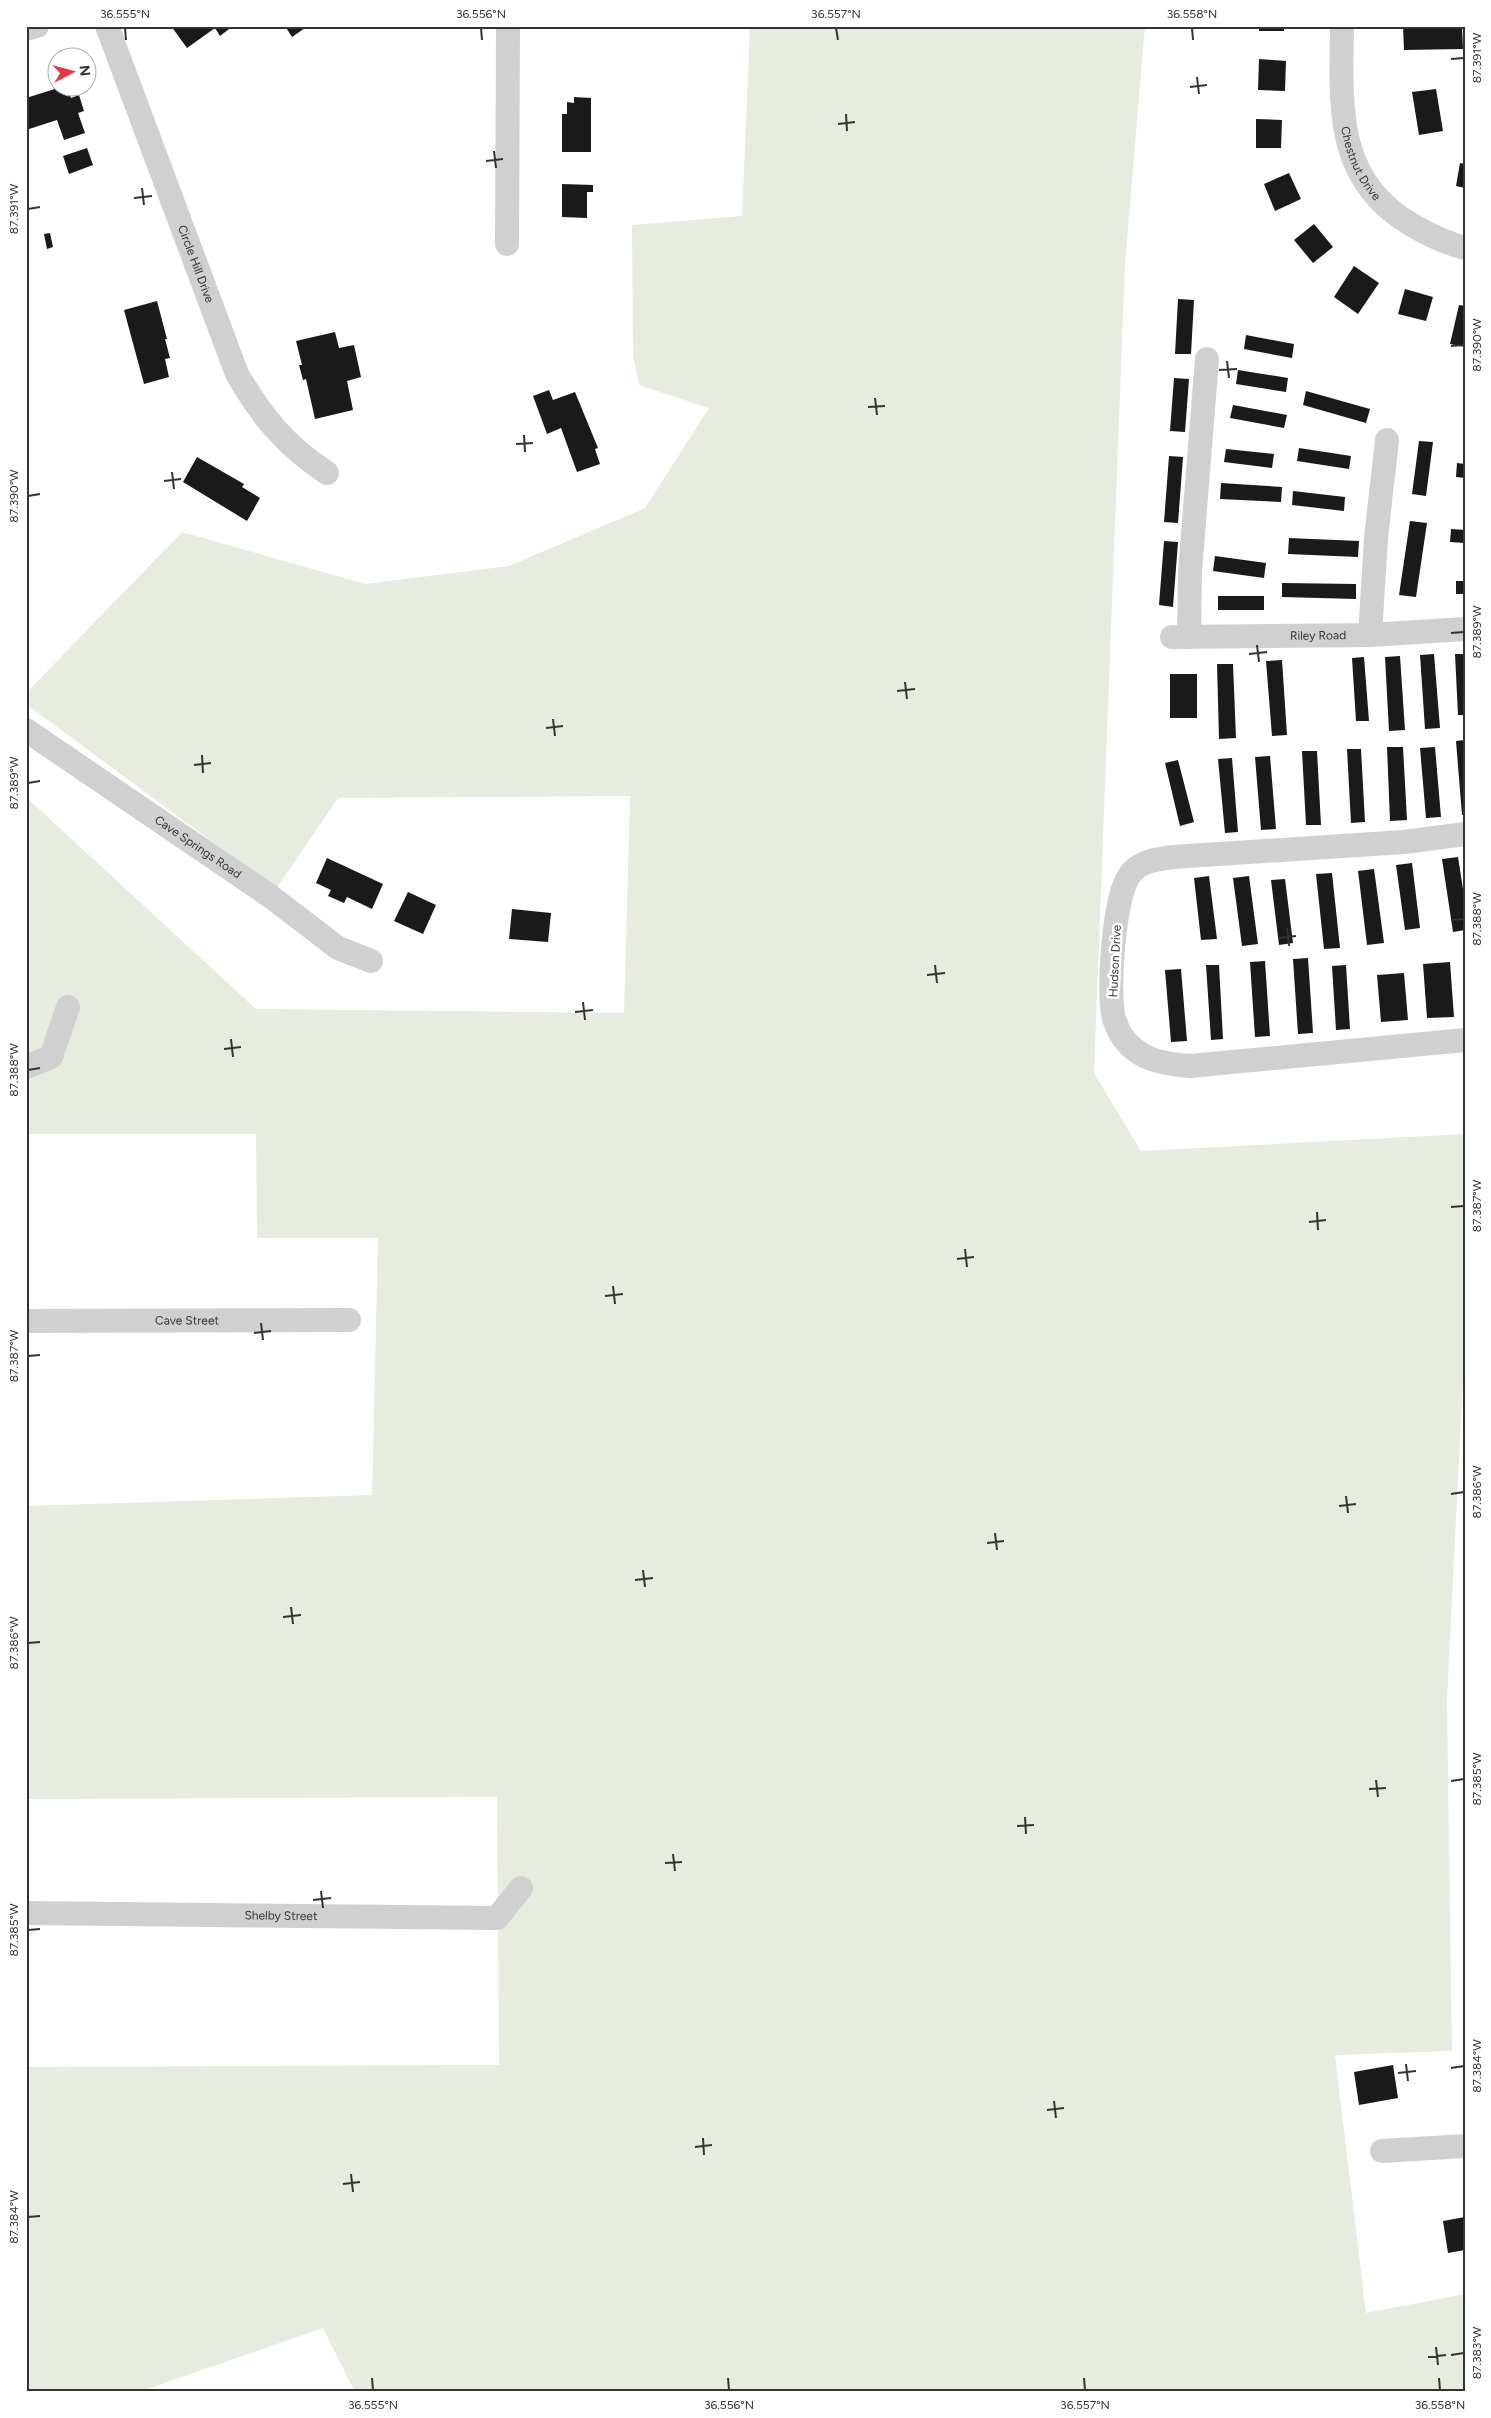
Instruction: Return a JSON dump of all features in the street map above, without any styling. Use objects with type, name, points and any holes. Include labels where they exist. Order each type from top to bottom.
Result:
[{"type":"street","points":[[26,29],[37,26]]},
{"type":"street","name":"Circle Hill Drive","points":[[107,26],[237,374],[250,396],[279,434],[299,455],[327,473]]},
{"type":"street","points":[[507,244],[508,26]]},
{"type":"street","name":"Chestnut Drive","points":[[1342,26],[1341,92],[1345,124],[1350,150],[1367,187],[1383,205],[1404,220],[1435,237],[1465,248]]},
{"type":"street","name":"Riley Road","points":[[1207,359],[1190,572],[1180,637],[1370,635],[1465,629]]},
{"type":"street","points":[[1370,635],[1376,538],[1387,440]]},
{"type":"street","name":"Cave Springs Road","points":[[26,730],[270,896],[338,948],[370,962]]},
{"type":"street","name":"Hudson Drive","points":[[1465,834],[1385,843],[1173,857],[1155,859],[1139,866],[1129,875],[1120,897],[1114,948],[1113,1001],[1114,1019],[1122,1036],[1133,1048],[1151,1060],[1170,1064],[1190,1066],[1465,1040]]},
{"type":"street","points":[[26,1068],[51,1057],[68,1007]]},
{"type":"street","name":"Cave Street","points":[[26,1321],[349,1320]]},
{"type":"street","name":"Shelby Street","points":[[26,1913],[497,1918],[521,1888]]},
{"type":"street","points":[[1382,2151],[1465,2146]]},
{"type":"shaded area","points":[[750,26],[1145,26],[1125,264],[1094,1073],[1141,1151],[1465,1134],[1465,1336],[1447,1702],[1452,2051],[1335,2055],[1366,2313],[1465,2294],[1465,2392],[355,2392],[323,2328],[139,2392],[26,2392],[26,2067],[499,2065],[497,1797],[26,1799],[26,1506],[372,1495],[378,1238],[257,1238],[256,1134],[26,1134],[26,797],[256,1009],[624,1013],[630,796],[338,798],[276,889],[26,704],[26,693],[182,532],[365,584],[509,566],[645,508],[709,408],[639,385],[633,354],[632,225],[742,216]]},
{"type":"building","points":[[171,26],[233,26],[220,36],[215,28],[187,48]]},
{"type":"building","points":[[285,26],[308,26],[292,37]]},
{"type":"building","points":[[1259,26],[1284,26],[1284,31],[1259,31]]},
{"type":"building","points":[[1403,26],[1462,26],[1463,49],[1404,50]]},
{"type":"building","points":[[1259,59],[1286,61],[1285,91],[1258,90]]},
{"type":"building","points":[[1436,89],[1443,131],[1419,135],[1412,92]]},
{"type":"building","points":[[48,91],[48,98],[80,98],[84,111],[78,113],[85,133],[64,140],[57,120],[26,130],[26,98]]},
{"type":"building","points":[[574,97],[591,98],[591,152],[562,152],[562,114],[567,114],[567,102],[574,103]]},
{"type":"building","points":[[1256,119],[1282,120],[1281,148],[1256,148]]},
{"type":"building","points":[[87,148],[93,165],[69,174],[63,156]]},
{"type":"building","points":[[1460,163],[1465,164],[1465,188],[1456,186]]},
{"type":"building","points":[[1289,173],[1301,199],[1275,211],[1264,184]]},
{"type":"building","points":[[562,184],[593,185],[593,192],[587,192],[587,218],[562,217]]},
{"type":"building","points":[[1314,224],[1333,247],[1313,263],[1294,240]]},
{"type":"building","points":[[50,233],[53,247],[47,249],[44,234]]},
{"type":"building","points":[[1354,266],[1379,283],[1358,314],[1334,297]]},
{"type":"building","points":[[1405,289],[1433,297],[1426,321],[1398,314]]},
{"type":"building","points":[[1178,299],[1194,300],[1191,354],[1175,354]]},
{"type":"building","points":[[157,301],[170,358],[165,359],[169,377],[144,384],[124,310]]},
{"type":"building","points":[[1459,305],[1465,306],[1465,347],[1450,344]]},
{"type":"building","points":[[335,332],[339,348],[354,345],[361,377],[347,381],[353,410],[315,419],[306,379],[303,380],[299,365],[302,365],[296,341]]},
{"type":"building","points":[[1246,335],[1294,344],[1292,358],[1244,349]]},
{"type":"building","points":[[1238,370],[1288,378],[1286,392],[1236,384]]},
{"type":"building","points":[[1174,378],[1189,379],[1185,432],[1170,431]]},
{"type":"building","points":[[549,390],[553,400],[575,392],[598,448],[595,449],[600,464],[577,472],[561,428],[547,434],[533,396]]},
{"type":"building","points":[[1306,391],[1370,409],[1366,423],[1303,405]]},
{"type":"building","points":[[1233,405],[1287,415],[1284,428],[1230,418]]},
{"type":"building","points":[[1419,441],[1433,442],[1426,496],[1412,494]]},
{"type":"building","points":[[1299,448],[1351,456],[1349,469],[1297,461]]},
{"type":"building","points":[[1226,449],[1274,454],[1272,468],[1224,462]]},
{"type":"building","points":[[1169,456],[1183,457],[1178,523],[1164,522]]},
{"type":"building","points":[[197,457],[244,484],[242,487],[260,498],[247,521],[183,482]]},
{"type":"building","points":[[1457,463],[1465,464],[1465,478],[1456,477]]},
{"type":"building","points":[[1221,483],[1282,487],[1281,502],[1220,499]]},
{"type":"building","points":[[1293,491],[1345,497],[1344,511],[1292,505]]},
{"type":"building","points":[[1410,521],[1427,523],[1416,597],[1399,595]]},
{"type":"building","points":[[1451,529],[1465,530],[1465,543],[1450,542]]},
{"type":"building","points":[[1289,538],[1359,541],[1358,557],[1288,554]]},
{"type":"building","points":[[1164,541],[1178,542],[1173,607],[1159,605]]},
{"type":"building","points":[[1215,556],[1266,563],[1264,578],[1213,571]]},
{"type":"building","points":[[1456,581],[1465,581],[1465,594],[1456,594]]},
{"type":"building","points":[[1282,583],[1356,584],[1356,599],[1282,597]]},
{"type":"building","points":[[1218,596],[1264,596],[1264,610],[1218,610]]},
{"type":"building","points":[[1434,654],[1440,728],[1425,729],[1420,655]]},
{"type":"building","points":[[1455,654],[1465,654],[1465,715],[1458,715]]},
{"type":"building","points":[[1400,656],[1405,730],[1389,731],[1385,657]]},
{"type":"building","points":[[1364,657],[1369,721],[1356,721],[1352,658]]},
{"type":"building","points":[[1282,660],[1287,735],[1272,736],[1266,661]]},
{"type":"building","points":[[1217,664],[1233,664],[1236,738],[1219,739]]},
{"type":"building","points":[[1170,674],[1197,674],[1197,718],[1170,718]]},
{"type":"building","points":[[1465,740],[1465,815],[1462,815],[1456,741]]},
{"type":"building","points":[[1387,747],[1403,747],[1407,820],[1390,821]]},
{"type":"building","points":[[1435,747],[1441,817],[1426,818],[1420,748]]},
{"type":"building","points":[[1347,749],[1361,749],[1365,822],[1351,823]]},
{"type":"building","points":[[1302,751],[1317,751],[1321,825],[1306,825]]},
{"type":"building","points":[[1270,756],[1276,829],[1261,830],[1255,757]]},
{"type":"building","points":[[1232,758],[1238,832],[1225,833],[1218,759]]},
{"type":"building","points":[[1178,760],[1194,822],[1180,826],[1165,763]]},
{"type":"building","points":[[1458,857],[1465,902],[1465,930],[1453,932],[1442,859]]},
{"type":"building","points":[[327,858],[383,884],[372,909],[347,897],[344,903],[328,896],[331,890],[316,883]]},
{"type":"building","points":[[1412,863],[1420,928],[1405,930],[1396,865]]},
{"type":"building","points":[[1374,869],[1384,943],[1367,945],[1358,871]]},
{"type":"building","points":[[1332,873],[1340,948],[1324,949],[1316,874]]},
{"type":"building","points":[[1209,876],[1217,939],[1201,940],[1194,878]]},
{"type":"building","points":[[1249,876],[1258,944],[1242,946],[1233,878]]},
{"type":"building","points":[[1285,879],[1293,943],[1279,945],[1271,880]]},
{"type":"building","points":[[408,892],[436,905],[423,934],[394,921]]},
{"type":"building","points":[[512,909],[551,913],[548,942],[509,939]]},
{"type":"building","points":[[1308,958],[1313,1033],[1298,1034],[1293,959]]},
{"type":"building","points":[[1265,961],[1270,1036],[1255,1037],[1250,962]]},
{"type":"building","points":[[1450,962],[1454,1017],[1427,1018],[1423,964]]},
{"type":"building","points":[[1206,965],[1219,965],[1223,1039],[1211,1040]]},
{"type":"building","points":[[1346,965],[1350,1029],[1336,1030],[1332,966]]},
{"type":"building","points":[[1181,969],[1187,1041],[1171,1042],[1165,970]]},
{"type":"building","points":[[1404,973],[1408,1020],[1381,1022],[1377,975]]},
{"type":"building","points":[[1393,2065],[1398,2098],[1359,2105],[1354,2072]]},
{"type":"building","points":[[1465,2217],[1465,2250],[1448,2253],[1443,2221]]}]
